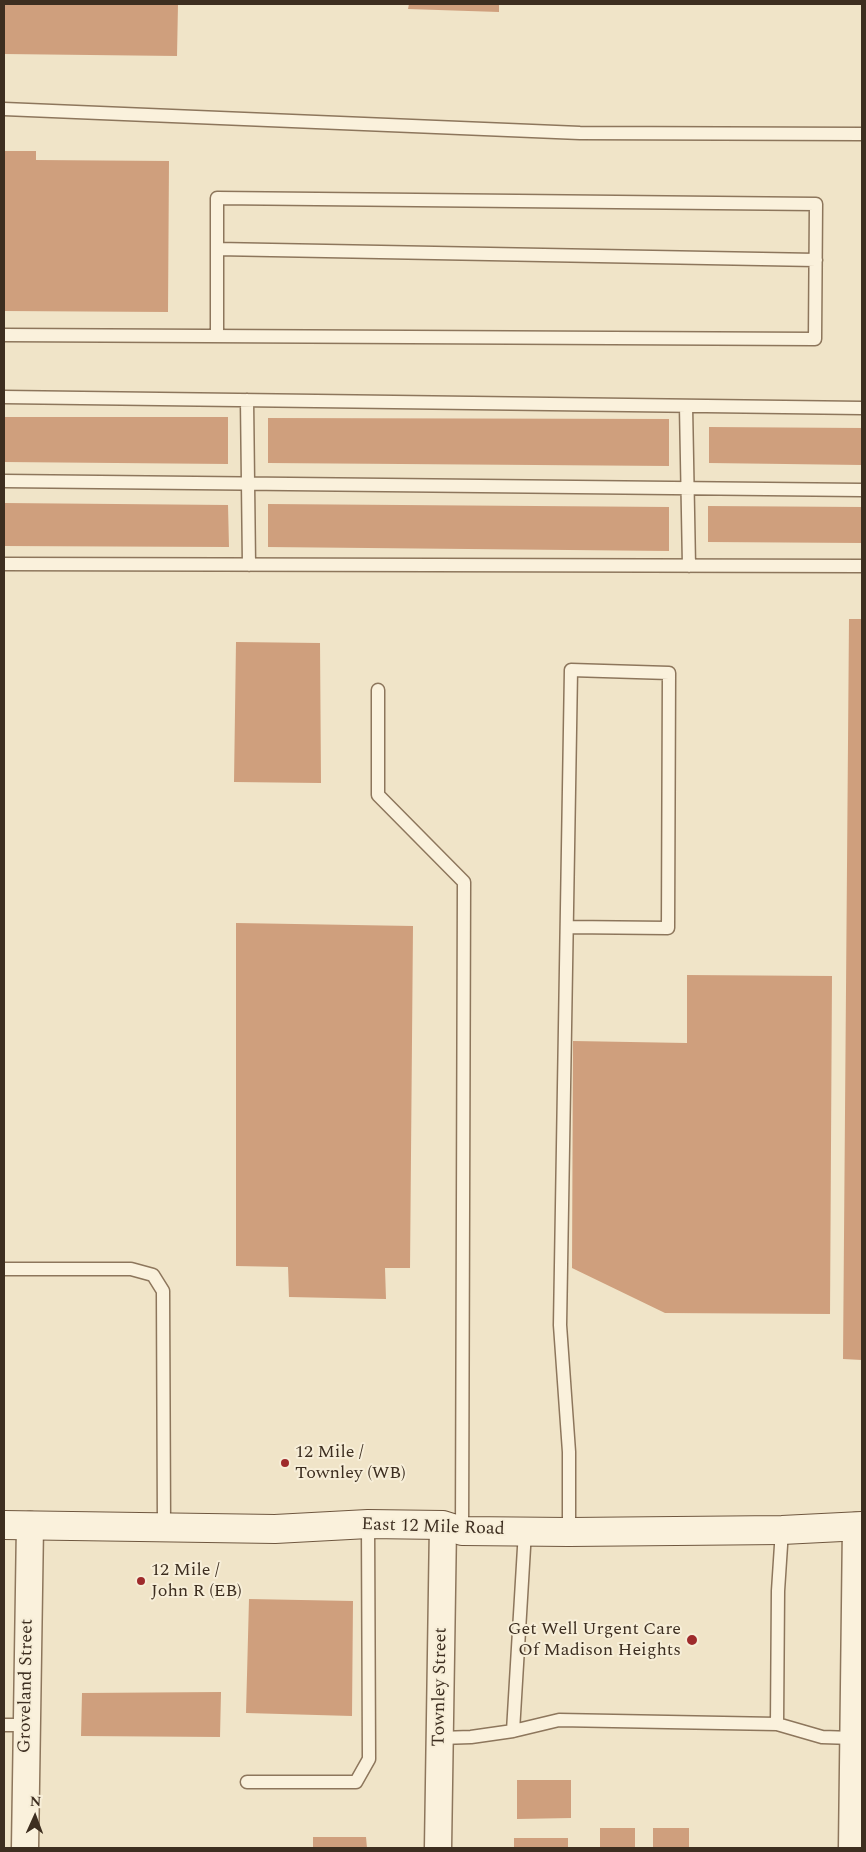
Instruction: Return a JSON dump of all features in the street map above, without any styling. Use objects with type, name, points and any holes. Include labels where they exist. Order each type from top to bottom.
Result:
[{"type":"main road","name":"East 12 Mile Road","points":[[17,1525],[275,1529],[368,1524],[569,1532],[782,1530],[859,1526]]},
{"type":"street","name":"Groveland Street","points":[[17,1525],[15,1725],[25,1848]]},
{"type":"street","points":[[852,1848],[859,1526]]},
{"type":"street","name":"Townley Street","points":[[438,1848],[440,1738],[453,1528]]},
{"type":"lane","points":[[4,109],[580,133],[862,134]]},
{"type":"lane","points":[[4,335],[815,339],[816,204],[216,198],[217,335]]},
{"type":"lane","points":[[217,249],[816,260]]},
{"type":"lane","points":[[4,397],[862,408]]},
{"type":"lane","points":[[247,400],[250,565]]},
{"type":"lane","points":[[686,406],[689,566]]},
{"type":"lane","points":[[4,481],[862,490]]},
{"type":"lane","points":[[4,564],[862,566]]},
{"type":"lane","points":[[567,927],[668,928],[669,673],[571,670],[560,1325],[569,1452],[569,1532]]},
{"type":"lane","points":[[378,690],[378,795],[464,882],[453,1528]]},
{"type":"lane","points":[[4,1269],[132,1269],[153,1275],[163,1291],[164,1527]]},
{"type":"lane","points":[[246,1782],[356,1782],[369,1760],[368,1524]]},
{"type":"lane","points":[[778,1724],[778,1591],[782,1530]]},
{"type":"lane","points":[[513,1731],[525,1531]]},
{"type":"lane","points":[[440,1738],[471,1737],[513,1731],[558,1720],[778,1724],[822,1737],[854,1738]]},
{"type":"building","points":[[4,4],[178,4],[177,56],[4,54]]},
{"type":"building","points":[[409,4],[499,4],[499,12],[408,9]]},
{"type":"building","points":[[4,151],[36,151],[36,160],[169,161],[168,312],[4,311]]},
{"type":"building","points":[[4,417],[228,417],[228,464],[4,462]]},
{"type":"building","points":[[268,418],[669,419],[669,466],[268,463]]},
{"type":"building","points":[[709,427],[862,428],[862,465],[709,463]]},
{"type":"building","points":[[4,503],[228,505],[229,547],[4,546]]},
{"type":"building","points":[[268,504],[669,507],[669,551],[268,547]]},
{"type":"building","points":[[708,506],[862,507],[862,543],[708,542]]},
{"type":"building","points":[[849,619],[862,619],[862,1360],[843,1359]]},
{"type":"building","points":[[236,642],[320,643],[321,783],[234,782]]},
{"type":"building","points":[[236,923],[413,926],[410,1268],[385,1268],[386,1299],[289,1297],[288,1267],[236,1266]]},
{"type":"building","points":[[687,975],[832,976],[830,1314],[665,1313],[572,1268],[573,1041],[687,1043]]},
{"type":"building","points":[[249,1599],[353,1601],[352,1716],[246,1713]]},
{"type":"building","points":[[221,1692],[220,1737],[81,1736],[82,1693]]},
{"type":"building","points":[[517,1780],[571,1780],[571,1818],[517,1819]]},
{"type":"building","points":[[600,1828],[635,1828],[635,1848],[600,1848]]},
{"type":"building","points":[[653,1828],[689,1828],[689,1848],[653,1848]]},
{"type":"building","points":[[313,1837],[366,1837],[367,1848],[313,1848]]},
{"type":"building","points":[[514,1838],[568,1838],[568,1848],[514,1848]]},
{"type":"place","name":"12 Mile / Townley (WB)","points":[[285,1463]]},
{"type":"place","name":"12 Mile / John R (EB)","points":[[141,1581]]},
{"type":"place","name":"Get Well Urgent Care Of Madison Heights","points":[[692,1640]]}]
